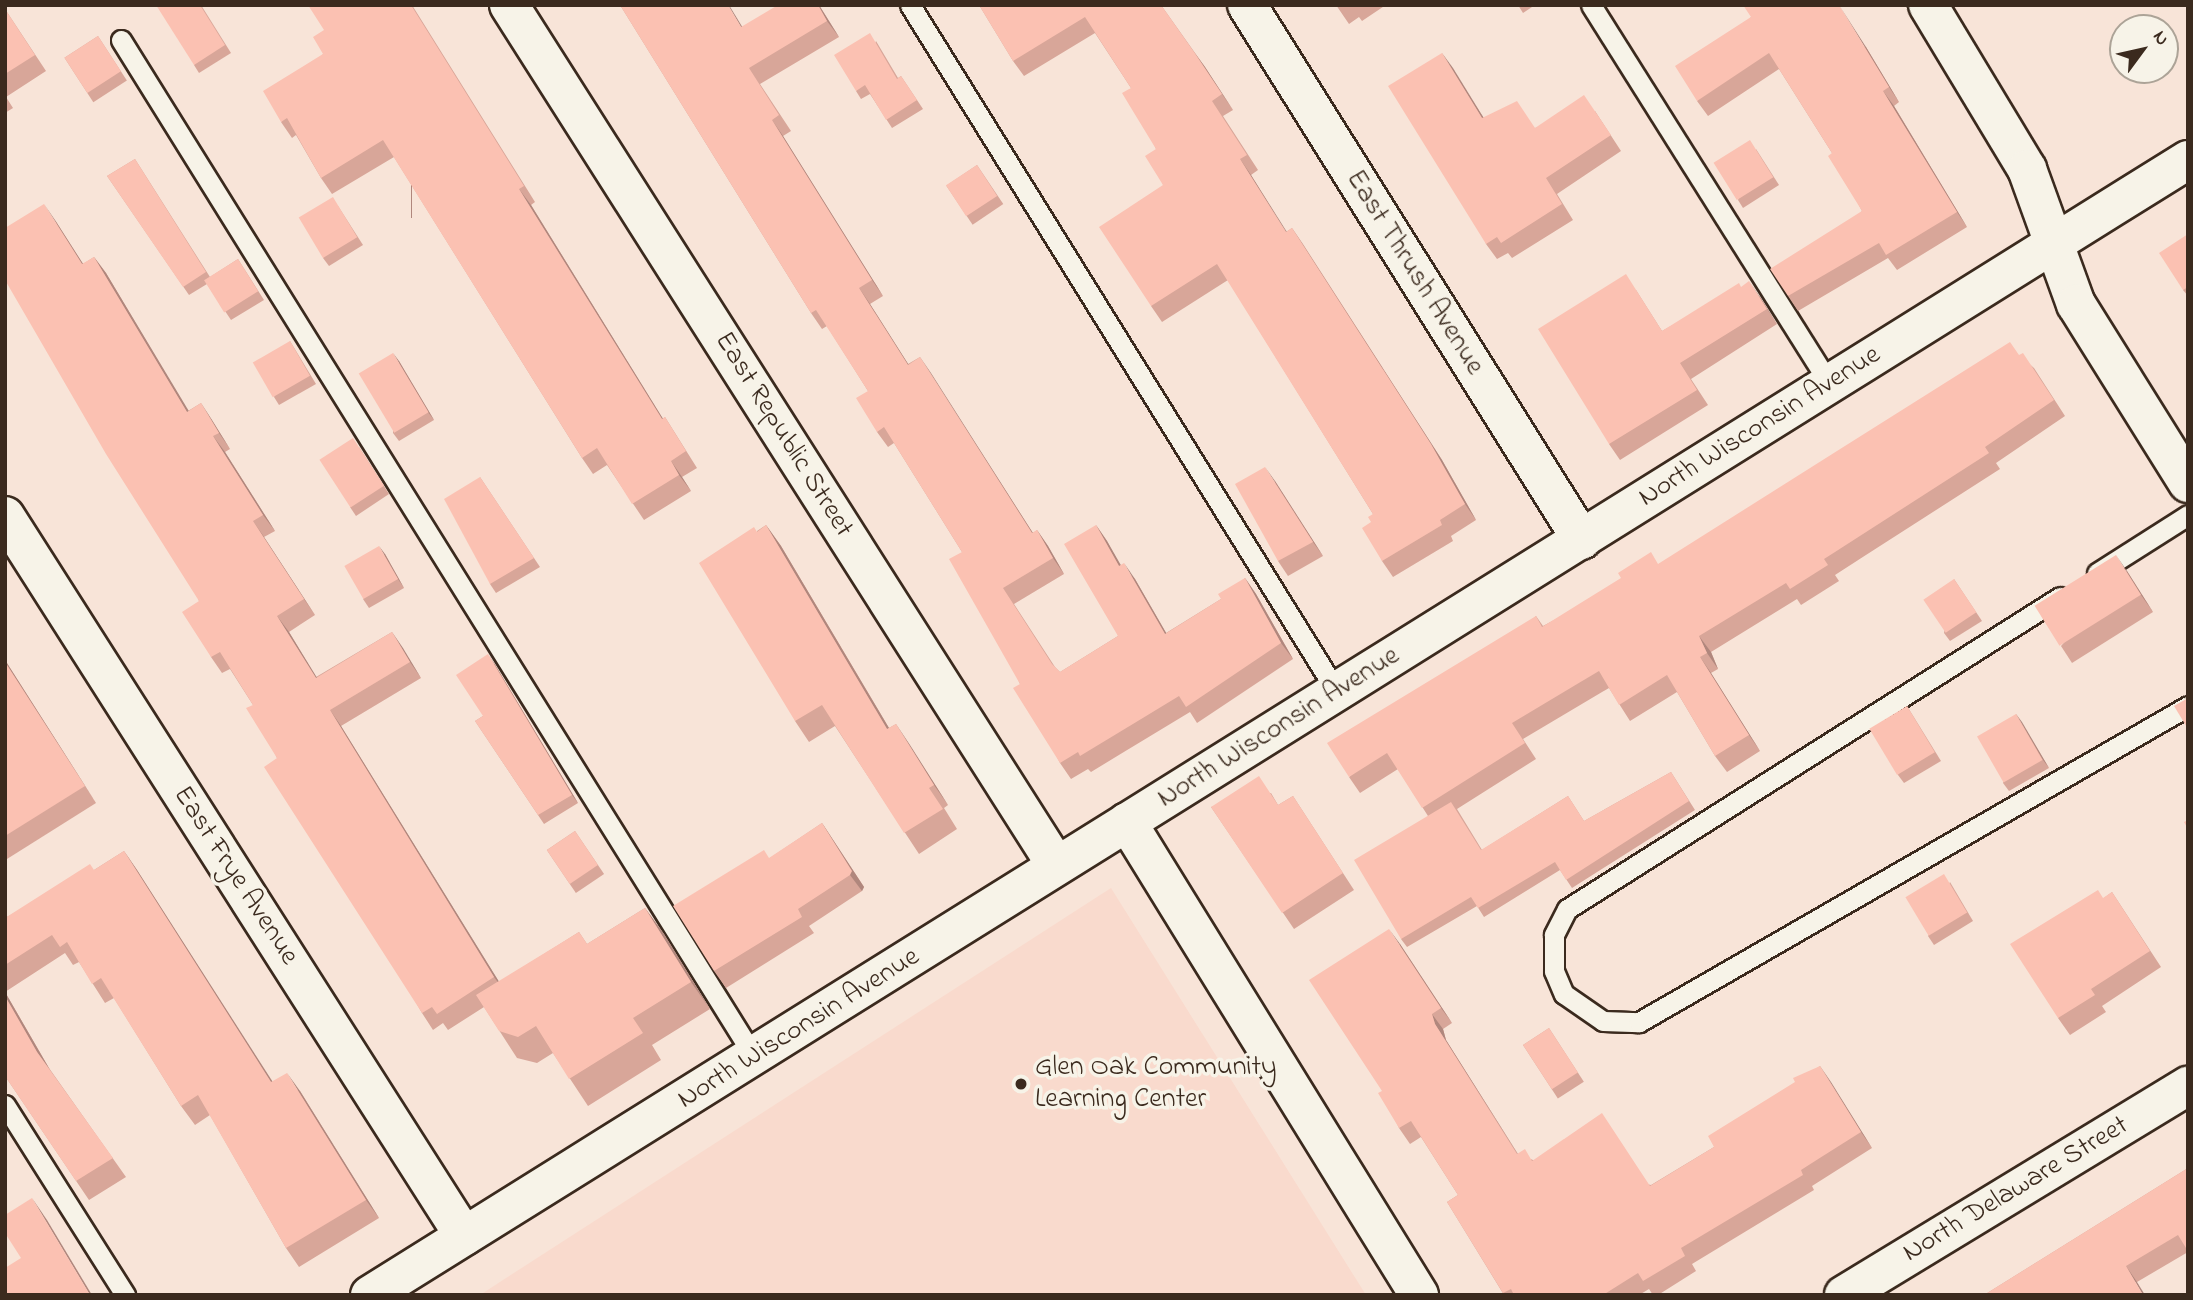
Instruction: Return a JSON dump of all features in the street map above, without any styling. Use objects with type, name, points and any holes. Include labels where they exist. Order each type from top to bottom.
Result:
[{"type":"street","name":"East Republic Street","points":[[509,5],[1056,865]]},
{"type":"street","name":"East Thrush Avenue","points":[[1247,5],[1582,540]]},
{"type":"street","points":[[1928,5],[2027,169],[2081,313],[2188,483]]},
{"type":"street","name":"North Wisconsin Avenue","points":[[370,1295],[755,1058],[1056,865],[1582,540],[2188,160]]},
{"type":"street","name":"East Frye Avenue","points":[[5,516],[464,1236]]},
{"type":"street","points":[[1128,822],[1419,1295]]},
{"type":"street","name":"North Delaware Street","points":[[1844,1295],[2188,1086]]},
{"type":"lane","points":[[910,5],[1337,692]]},
{"type":"lane","points":[[1591,5],[1829,383]]},
{"type":"lane","points":[[121,40],[755,1058]]},
{"type":"lane","points":[[2188,516],[1567,908],[1554,935],[1554,971],[1564,994],[1603,1021],[1639,1022],[2188,706]]},
{"type":"lane","points":[[5,1105],[125,1295]]},
{"type":"shaded area","name":"Glen Oak Community Learning Center","points":[[1111,888],[1366,1295],[480,1295],[503,1280]]},
{"type":"building","points":[[156,5],[200,5],[225,45],[194,65]]},
{"type":"building","points":[[308,5],[411,5],[524,186],[519,189],[662,419],[665,417],[686,451],[671,461],[679,475],[632,504],[597,448],[582,458],[383,140],[321,178],[287,118],[281,122],[263,91],[323,54],[313,37],[324,30]]},
{"type":"building","points":[[620,5],[728,5],[741,27],[778,5],[818,5],[827,21],[749,68],[779,115],[772,120],[872,280],[859,288],[908,365],[920,357],[1032,533],[1037,530],[1053,558],[1003,588],[1052,664],[1060,672],[1118,636],[1064,544],[1096,525],[1119,566],[1124,563],[1165,634],[1221,599],[1218,594],[1245,578],[1281,643],[1186,707],[1179,696],[1080,756],[1078,752],[1060,763],[1013,688],[1020,684],[949,559],[962,552],[884,427],[877,432],[856,398],[868,391],[816,310],[811,313]]},
{"type":"building","points":[[979,5],[1161,5],[1222,94],[1212,101],[1247,155],[1240,159],[1286,232],[1292,228],[1431,444],[1465,504],[1440,520],[1442,525],[1382,561],[1362,528],[1371,522],[1368,517],[1373,514],[1217,264],[1151,306],[1099,227],[1163,185],[1145,156],[1156,149],[1122,93],[1131,88],[1085,17],[1013,61]]},
{"type":"building","points":[[1743,5],[1839,5],[1889,87],[1883,91],[1957,212],[1886,255],[1879,243],[1788,296],[1770,269],[1862,211],[1828,156],[1832,153],[1769,53],[1697,101],[1675,66],[1751,17]]},
{"type":"building","points":[[5,9],[35,55],[5,74]]},
{"type":"building","points":[[870,33],[897,79],[901,76],[917,100],[886,120],[865,85],[856,91],[834,55]]},
{"type":"building","points":[[98,36],[121,71],[87,93],[64,58]]},
{"type":"building","points":[[1442,53],[1482,118],[1517,101],[1535,128],[1584,95],[1611,135],[1546,178],[1562,204],[1501,243],[1497,237],[1486,244],[1388,86]]},
{"type":"building","points":[[1750,140],[1773,177],[1737,200],[1714,163]]},
{"type":"building","points":[[135,159],[206,272],[183,287],[107,176]]},
{"type":"building","points":[[977,165],[997,196],[966,216],[946,185]]},
{"type":"building","points":[[333,197],[357,237],[323,258],[299,218]]},
{"type":"building","points":[[44,204],[82,264],[94,257],[187,412],[201,403],[219,433],[213,436],[263,515],[253,521],[304,599],[277,616],[316,678],[392,632],[410,662],[330,710],[494,977],[437,1014],[432,1007],[422,1013],[264,767],[277,758],[246,708],[253,705],[220,652],[211,657],[182,612],[199,601],[106,454],[5,280],[5,228]]},
{"type":"building","points":[[2188,234],[2188,287],[2183,290],[2159,253]]},
{"type":"building","points":[[238,259],[258,291],[224,312],[204,280]]},
{"type":"building","points":[[1626,274],[1662,331],[1739,283],[1741,287],[1749,281],[1767,309],[1680,363],[1697,390],[1609,444],[1538,329]]},
{"type":"building","points":[[290,341],[310,376],[273,397],[253,363]]},
{"type":"building","points":[[2010,342],[2019,355],[2023,353],[2054,400],[1985,447],[1989,453],[1824,559],[1828,565],[1790,589],[1786,583],[1699,636],[1707,653],[1700,657],[1749,735],[1715,756],[1667,675],[1619,705],[1599,671],[1512,723],[1525,743],[1422,808],[1387,753],[1349,777],[1327,743],[1536,616],[1542,627],[1621,578],[1618,573],[1651,552],[1658,564]]},
{"type":"building","points":[[393,353],[429,412],[394,433],[359,374]]},
{"type":"building","points":[[353,438],[384,486],[350,508],[319,460]]},
{"type":"building","points":[[1265,467],[1313,542],[1278,561],[1235,484]]},
{"type":"building","points":[[480,477],[534,558],[490,584],[444,499]]},
{"type":"building","points":[[766,525],[887,729],[896,724],[934,785],[929,788],[943,809],[904,833],[822,705],[795,721],[699,563],[754,527],[757,532]]},
{"type":"building","points":[[379,546],[398,579],[363,599],[344,566]]},
{"type":"building","points":[[2116,555],[2141,595],[2059,646],[2035,606]]},
{"type":"building","points":[[1954,579],[1976,612],[1946,633],[1923,600]]},
{"type":"building","points":[[488,654],[572,795],[538,815],[475,721],[483,716],[456,675]]},
{"type":"building","points":[[5,662],[85,786],[5,836]]},
{"type":"building","points":[[2188,698],[2188,729],[2174,706]]},
{"type":"building","points":[[1907,706],[1935,752],[1897,775],[1869,729]]},
{"type":"building","points":[[2016,714],[2042,760],[2004,782],[1977,737]]},
{"type":"building","points":[[1671,772],[1689,801],[1566,880],[1555,862],[1478,908],[1471,897],[1401,939],[1354,860],[1451,802],[1481,850],[1568,796],[1584,821]]},
{"type":"building","points":[[1259,776],[1278,805],[1293,796],[1343,873],[1282,913],[1211,807]]},
{"type":"building","points":[[822,823],[852,871],[850,875],[798,909],[802,917],[714,971],[673,906],[764,850],[769,858]]},
{"type":"building","points":[[575,831],[598,865],[570,884],[547,850]]},
{"type":"building","points":[[124,851],[271,1082],[287,1073],[366,1200],[286,1248],[198,1095],[181,1106],[101,978],[92,984],[67,942],[60,947],[52,935],[5,965],[5,918],[90,864],[94,870]]},
{"type":"building","points":[[1944,874],[1967,913],[1929,936],[1905,897]]},
{"type":"building","points":[[2098,890],[2103,898],[2112,892],[2150,951],[2091,989],[2095,995],[2058,1018],[2010,944]]},
{"type":"building","points":[[645,908],[691,982],[633,1018],[643,1033],[569,1079],[536,1026],[518,1037],[499,1031],[476,995],[579,932],[587,944]]},
{"type":"building","points":[[1389,929],[1441,1008],[1432,1014],[1435,1024],[1517,1154],[1525,1149],[1532,1161],[1602,1113],[1650,1186],[1714,1147],[1708,1136],[1795,1082],[1793,1078],[1820,1066],[1861,1132],[1801,1170],[1803,1175],[1681,1248],[1685,1256],[1643,1281],[1638,1273],[1603,1295],[1514,1295],[1511,1289],[1503,1293],[1447,1202],[1458,1195],[1411,1121],[1399,1128],[1378,1093],[1382,1091],[1309,980]]},
{"type":"building","points":[[5,996],[37,1052],[113,1158],[76,1181],[5,1076]]},
{"type":"building","points":[[1549,1028],[1578,1072],[1552,1089],[1523,1045]]},
{"type":"building","points":[[2188,1168],[2188,1247],[2186,1248],[2178,1235],[2126,1266],[2143,1295],[1984,1295]]},
{"type":"building","points":[[32,1198],[90,1295],[5,1295],[5,1268],[21,1258],[5,1233],[5,1215]]},
{"type":"place","name":"Glen Oak Community Learning Center","points":[[1021,1084]]}]
